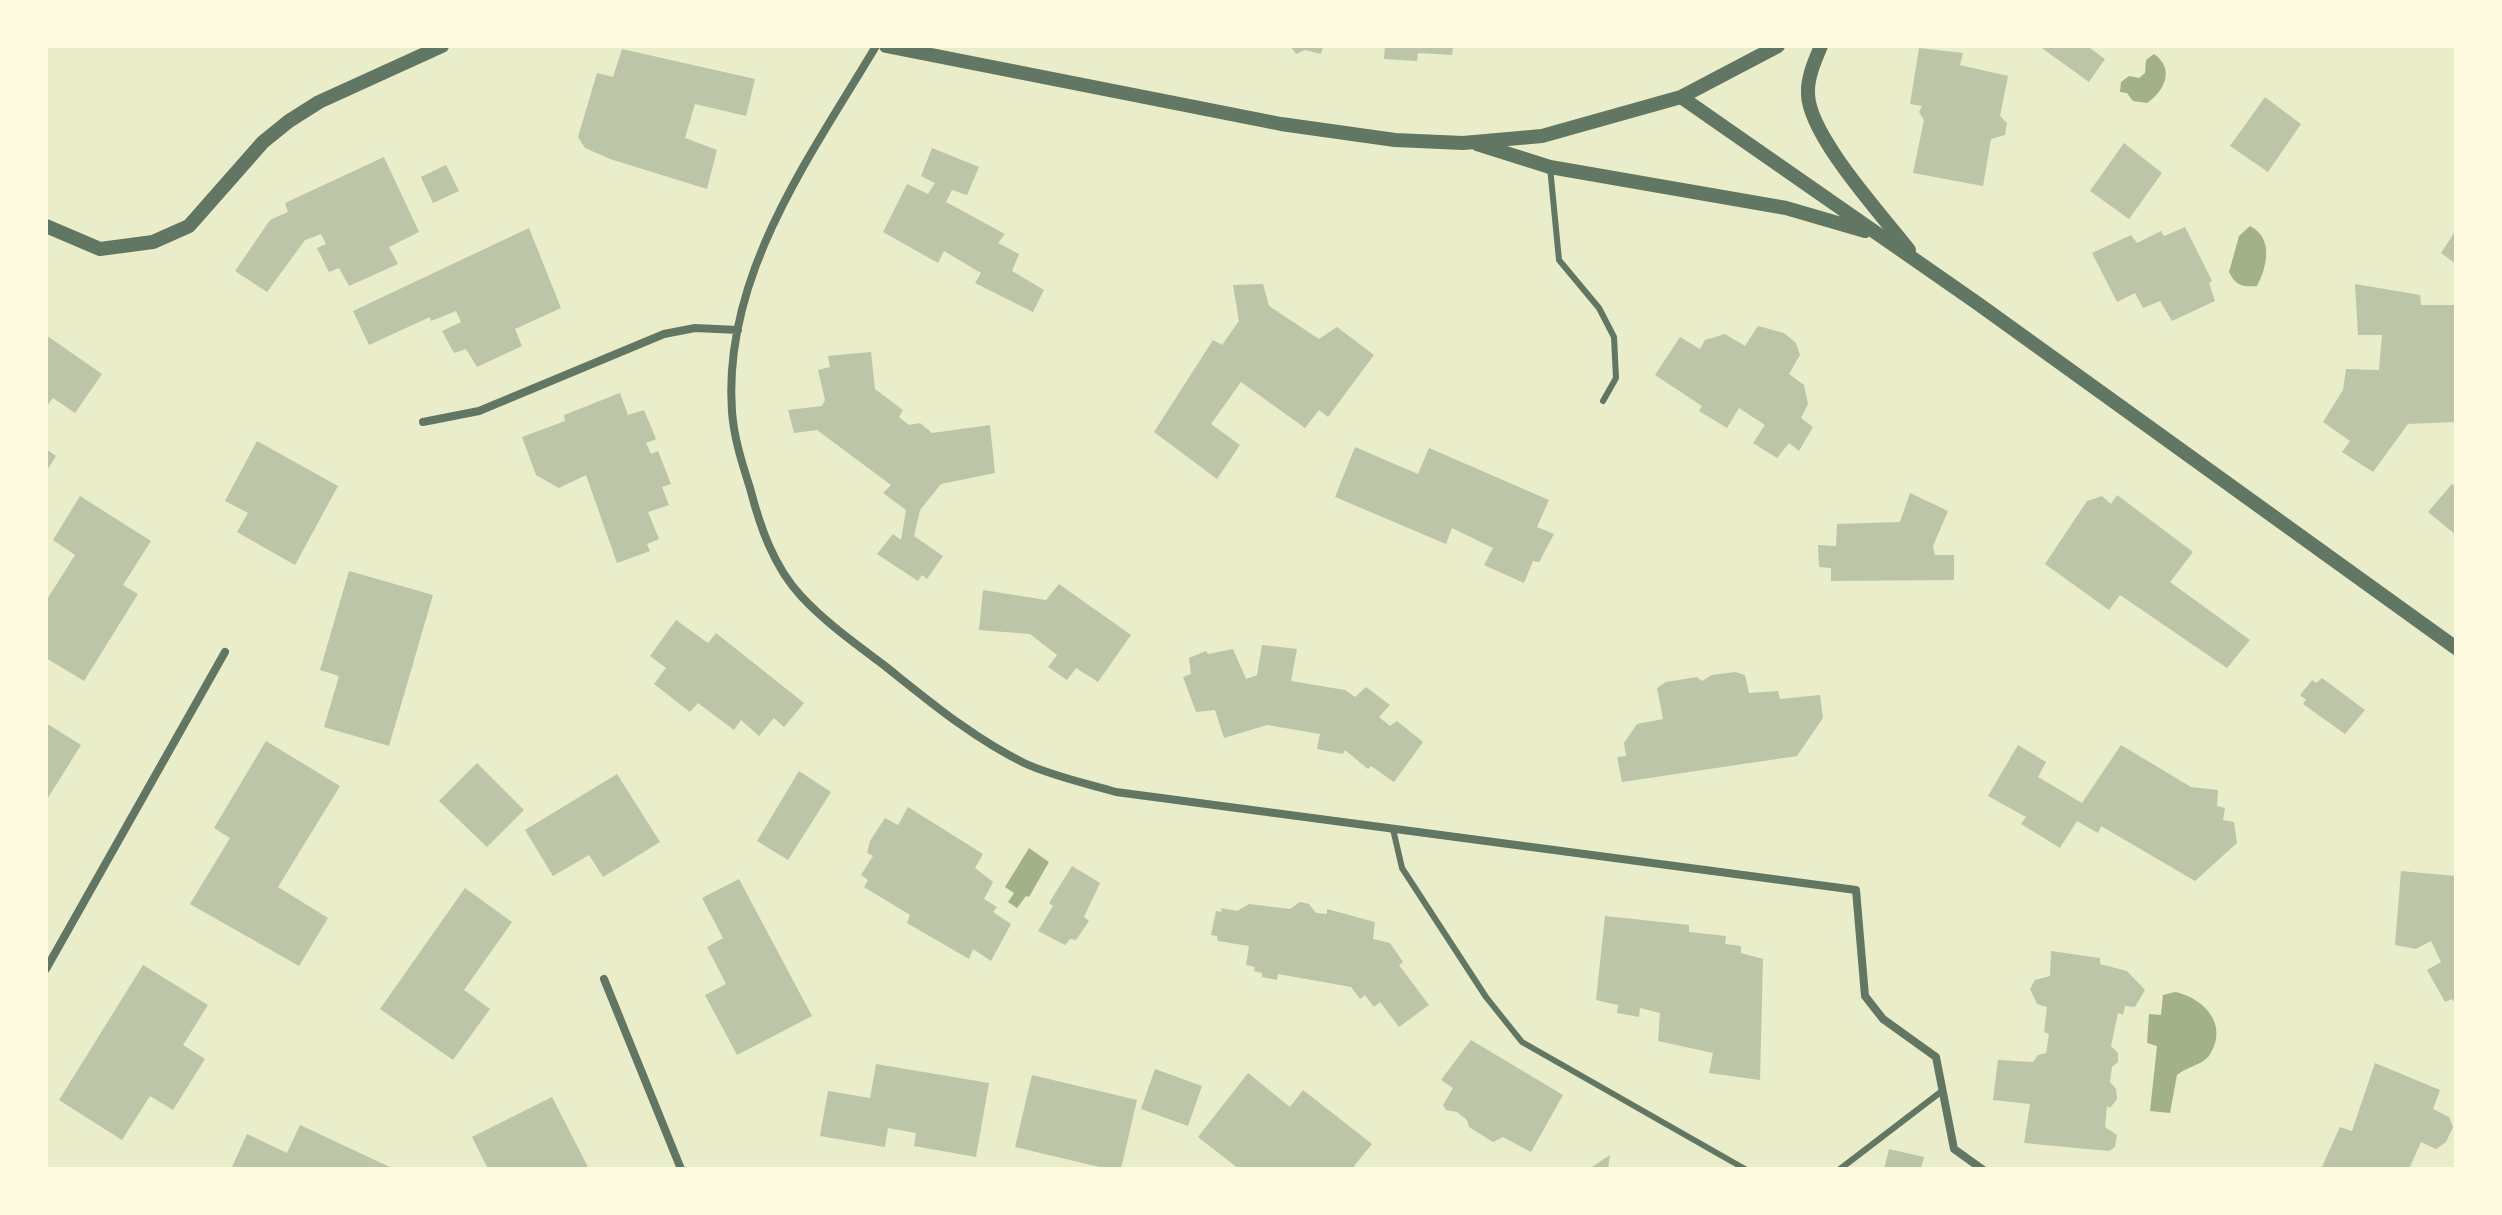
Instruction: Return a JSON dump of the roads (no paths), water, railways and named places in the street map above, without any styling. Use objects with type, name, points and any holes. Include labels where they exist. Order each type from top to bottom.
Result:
[{"type":"street","points":[[46,226],[100,249],[153,242],[189,226],[263,142],[289,121],[319,102],[442,46]]},
{"type":"street","points":[[876,46],[782,207],[757,261],[738,330],[732,410],[738,447],[757,516],[774,558],[800,595],[831,624],[951,718],[1024,763],[1116,792],[1856,890],[1865,996],[1883,1019],[1936,1057],[1954,1149],[1982,1169]]},
{"type":"street","points":[[886,46],[1281,124],[1395,140],[1473,143],[1542,136],[1681,97],[1743,68],[1778,46]]},
{"type":"street","points":[[1821,46],[1807,92],[1811,115],[1823,137],[1916,260]]},
{"type":"street","points":[[1681,97],[1916,260],[2456,648]]},
{"type":"street","points":[[1473,143],[1511,158],[1550,167],[1786,208],[1879,235]]},
{"type":"street","points":[[423,422],[479,411],[664,334],[695,328],[738,330]]},
{"type":"street","points":[[46,969],[225,652]]},
{"type":"street","points":[[604,979],[681,1169]]},
{"type":"lane","points":[[1550,167],[1559,260],[1599,308],[1614,337],[1616,378],[1603,401]]},
{"type":"lane","points":[[1393,829],[1402,868],[1486,997],[1522,1042],[1745,1169]]},
{"type":"lane","points":[[1840,1169],[1942,1091]]}]
